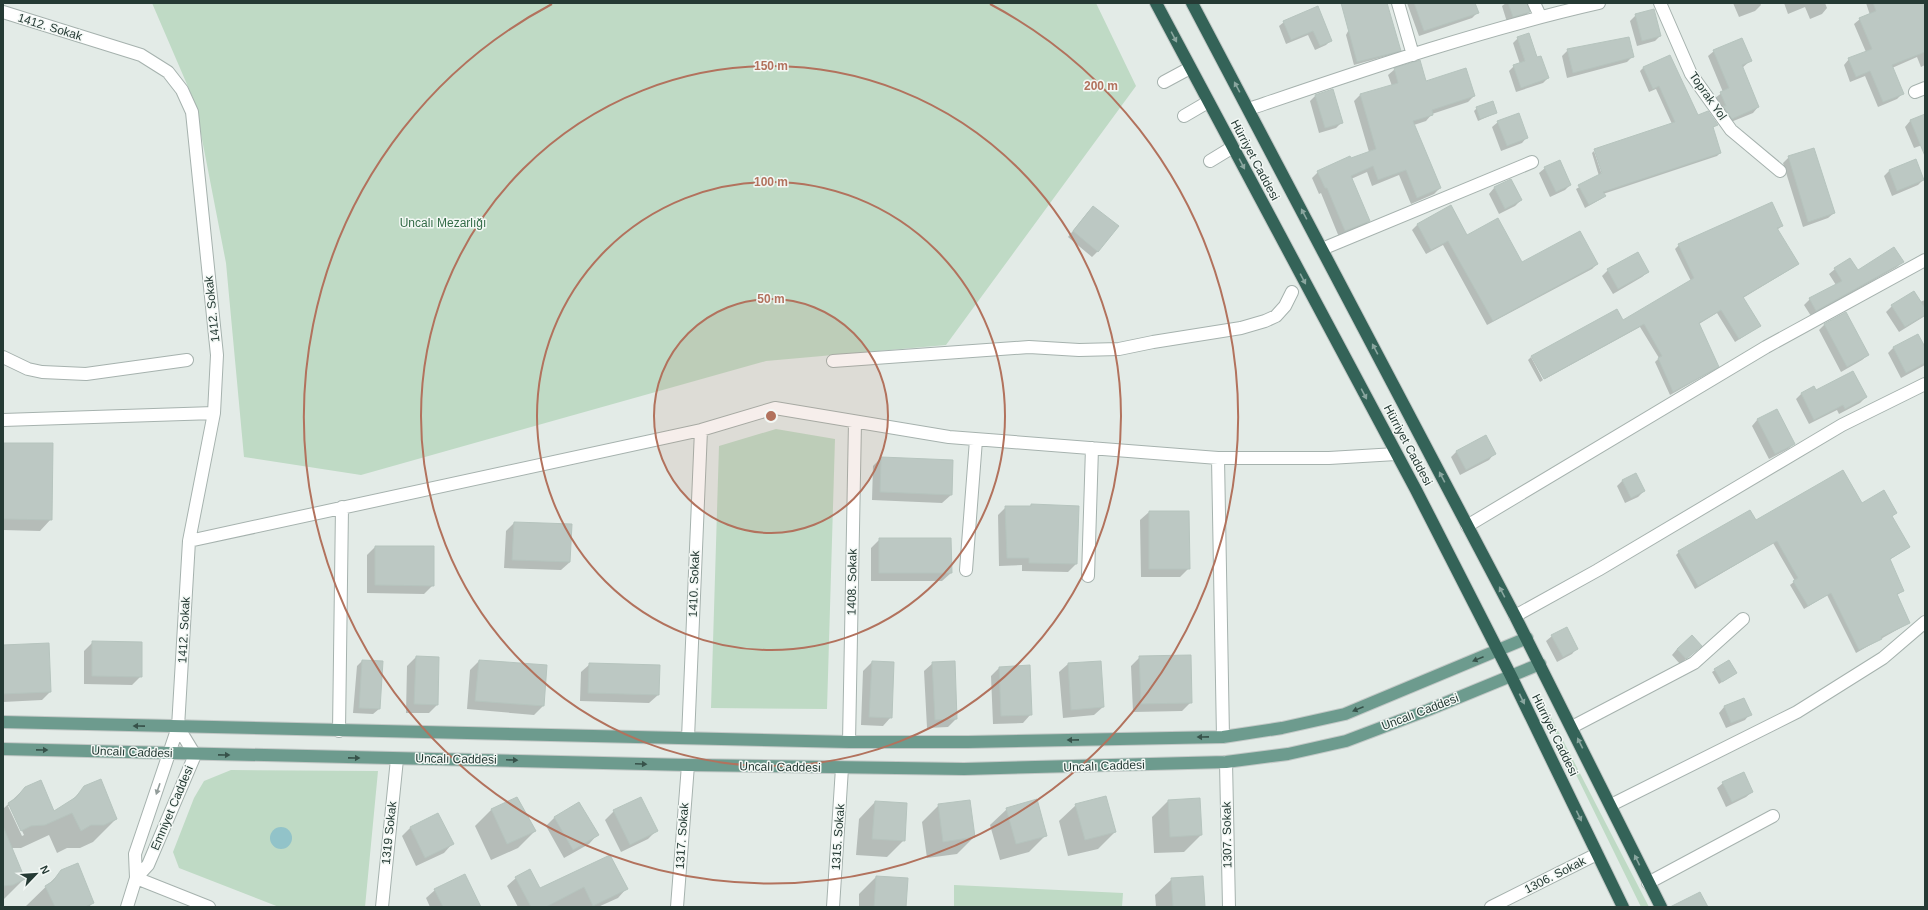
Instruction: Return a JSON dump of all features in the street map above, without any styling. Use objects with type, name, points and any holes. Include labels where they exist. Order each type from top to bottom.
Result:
[{"type":"highway","name":"Hürriyet Caddesi","points":[[1156,3],[1396,454],[1511,676],[1623,907]]},
{"type":"highway","name":"Hürriyet Caddesi","points":[[1192,3],[1527,638],[1661,907]]},
{"type":"main road","points":[[3,722],[849,742],[968,742],[1222,737],[1282,728],[1345,714],[1527,638]]},
{"type":"main road","name":"Uncalı Caddesi","points":[[3,749],[171,752],[195,755],[842,768],[964,769],[1226,762],[1288,754],[1346,741],[1428,710],[1540,664]]},
{"type":"street","points":[[1398,3],[1413,55]]},
{"type":"street","points":[[1534,3],[1540,16]]},
{"type":"street","points":[[1249,109],[1413,55],[1540,16],[1599,3]]},
{"type":"street","name":"Toprak Yol","points":[[1660,3],[1691,74],[1731,130],[1780,171]]},
{"type":"street","name":"1412. Sokak","points":[[3,12],[141,55],[168,72],[182,90],[192,112],[217,355],[214,413],[189,541],[178,727]]},
{"type":"street","points":[[1164,82],[1190,68]]},
{"type":"street","points":[[1184,116],[1208,102]]},
{"type":"street","points":[[1210,161],[1233,147]]},
{"type":"street","points":[[1322,249],[1532,162]]},
{"type":"street","points":[[1467,526],[1766,347],[1925,260]]},
{"type":"street","points":[[833,361],[1029,346],[1079,350],[1119,349],[1241,328],[1265,322],[1276,316],[1285,306],[1292,292]]},
{"type":"street","points":[[3,357],[28,369],[42,372],[86,374],[187,360]]},
{"type":"street","points":[[1515,616],[1598,570],[1842,425],[1925,384]]},
{"type":"street","points":[[189,541],[700,430],[775,408],[949,437],[1218,458],[1329,458],[1396,454]]},
{"type":"street","points":[[3,420],[214,413]]},
{"type":"street","name":"1408. Sokak","points":[[849,742],[855,422]]},
{"type":"street","name":"1410. Sokak","points":[[688,738],[700,430]]},
{"type":"street","points":[[966,570],[976,440]]},
{"type":"street","points":[[1088,576],[1092,448]]},
{"type":"street","points":[[1218,458],[1222,737]]},
{"type":"street","points":[[339,731],[342,507]]},
{"type":"street","points":[[1572,727],[1694,663],[1743,619]]},
{"type":"street","points":[[1611,805],[1797,712],[1883,658],[1925,622]]},
{"type":"street","name":"Emniyet Caddesi","points":[[127,907],[136,878],[136,854],[171,752],[178,727]]},
{"type":"street","name":"Emniyet Caddesi","points":[[136,878],[148,865],[195,755],[178,727]]},
{"type":"street","name":"1319 Sokak","points":[[382,907],[397,759]]},
{"type":"street","name":"1307. Sokak","points":[[1226,762],[1229,907]]},
{"type":"street","name":"1317. Sokak","points":[[677,907],[688,765]]},
{"type":"street","name":"1315. Sokak","points":[[833,907],[842,768]]},
{"type":"street","points":[[1648,883],[1773,816]]},
{"type":"street","name":"1306. Sokak","points":[[1491,907],[1597,854]]},
{"type":"street","points":[[136,878],[209,907]]},
{"type":"green space","name":"Uncalı Mezarlığı","points":[[152,3],[1096,3],[1136,86],[946,345],[766,361],[361,475],[244,457],[226,263],[195,103]]},
{"type":"green space","points":[[776,429],[835,439],[827,709],[711,708],[719,446]]},
{"type":"green space","points":[[1539,694],[1649,907],[1641,907],[1537,695]]},
{"type":"green space","points":[[231,770],[378,771],[365,907],[279,907],[179,868],[173,852],[194,798],[204,781]]},
{"type":"green space","points":[[954,885],[1123,893],[1122,907],[954,907]]},
{"type":"water","points":[[281,827],[285,828],[291,834],[291,842],[285,848],[281,849],[277,848],[271,842],[270,838],[271,834],[277,828]]},
{"type":"building","points":[[1341,3],[1387,3],[1401,51],[1357,62]]},
{"type":"building","points":[[1414,3],[1475,3],[1479,13],[1424,31]]},
{"type":"building","points":[[1508,3],[1527,3],[1530,12],[1513,17]]},
{"type":"building","points":[[1873,3],[1925,3],[1925,52],[1892,65],[1904,94],[1883,102],[1870,71],[1856,77],[1848,58],[1872,49],[1859,18],[1876,11]]},
{"type":"building","points":[[1318,6],[1332,41],[1320,46],[1313,31],[1291,40],[1283,21]]},
{"type":"building","points":[[1654,9],[1661,36],[1642,41],[1635,14]]},
{"type":"building","points":[[1529,33],[1537,57],[1541,56],[1549,78],[1521,88],[1513,65],[1525,61],[1517,37]]},
{"type":"building","points":[[1629,37],[1634,57],[1573,73],[1567,49]]},
{"type":"building","points":[[1742,38],[1752,61],[1742,65],[1759,107],[1732,119],[1723,106],[1726,106],[1720,92],[1729,88],[1713,50]]},
{"type":"building","points":[[1670,55],[1698,115],[1708,111],[1718,125],[1713,127],[1721,153],[1603,192],[1606,196],[1589,205],[1578,185],[1602,173],[1594,149],[1675,122],[1659,86],[1653,89],[1643,67]]},
{"type":"building","points":[[1420,60],[1426,81],[1466,68],[1475,96],[1432,110],[1433,115],[1413,121],[1441,188],[1417,198],[1406,170],[1378,180],[1373,166],[1351,176],[1370,221],[1345,231],[1327,188],[1325,188],[1317,171],[1350,156],[1351,158],[1376,149],[1360,94],[1398,83],[1394,68]]},
{"type":"building","points":[[1333,89],[1343,123],[1325,128],[1315,95]]},
{"type":"building","points":[[1493,101],[1497,113],[1480,119],[1476,107]]},
{"type":"building","points":[[1519,113],[1528,138],[1507,146],[1497,121]]},
{"type":"building","points":[[1925,114],[1925,156],[1910,120]]},
{"type":"building","points":[[1814,148],[1835,213],[1808,222],[1788,156]]},
{"type":"building","points":[[1916,159],[1924,180],[1897,191],[1889,170]]},
{"type":"building","points":[[1560,160],[1571,185],[1556,192],[1544,167]]},
{"type":"building","points":[[1511,179],[1522,200],[1505,209],[1494,187]]},
{"type":"building","points":[[1772,202],[1783,226],[1777,228],[1799,264],[1743,297],[1761,326],[1739,339],[1721,310],[1699,323],[1719,367],[1673,392],[1658,358],[1662,356],[1644,324],[1544,379],[1531,356],[1617,309],[1623,320],[1694,278],[1678,244]]},
{"type":"building","points":[[1451,205],[1467,235],[1498,218],[1522,262],[1580,231],[1598,264],[1493,321],[1448,241],[1431,250],[1417,224]]},
{"type":"building","points":[[1093,206],[1119,226],[1098,252],[1073,231]]},
{"type":"building","points":[[1894,247],[1904,262],[1816,311],[1809,298],[1842,281],[1834,268],[1850,258],[1858,270]]},
{"type":"building","points":[[1638,252],[1649,272],[1618,289],[1607,269]]},
{"type":"building","points":[[1914,291],[1925,308],[1925,315],[1905,327],[1891,305]]},
{"type":"building","points":[[1846,312],[1869,355],[1847,367],[1824,324]]},
{"type":"building","points":[[1918,334],[1925,347],[1925,363],[1906,373],[1893,347]]},
{"type":"building","points":[[1853,371],[1867,397],[1845,409],[1843,405],[1814,420],[1801,393],[1814,386],[1816,390]]},
{"type":"building","points":[[1777,409],[1795,444],[1775,454],[1757,419]]},
{"type":"building","points":[[1486,435],[1496,454],[1466,470],[1456,451]]},
{"type":"building","points":[[4,443],[53,443],[52,520],[3,519]]},
{"type":"building","points":[[881,457],[953,460],[952,495],[880,492]]},
{"type":"building","points":[[1843,470],[1862,503],[1884,490],[1897,513],[1892,516],[1910,547],[1890,559],[1904,591],[1897,594],[1910,623],[1859,650],[1831,593],[1808,606],[1793,581],[1798,578],[1777,541],[1698,586],[1678,551],[1750,510],[1756,520]]},
{"type":"building","points":[[1636,473],[1645,491],[1631,498],[1622,480]]},
{"type":"building","points":[[1031,504],[1079,506],[1077,564],[1029,563],[1029,558],[1007,558],[1005,506],[1031,506]]},
{"type":"building","points":[[1149,511],[1189,511],[1190,569],[1149,569]]},
{"type":"building","points":[[514,522],[572,524],[570,562],[512,560]]},
{"type":"building","points":[[879,538],[951,538],[952,573],[879,573]]},
{"type":"building","points":[[375,546],[434,546],[434,586],[375,585]]},
{"type":"building","points":[[1567,627],[1578,649],[1563,657],[1551,635]]},
{"type":"building","points":[[1692,635],[1702,646],[1686,659],[1677,649]]},
{"type":"building","points":[[92,641],[142,642],[142,677],[92,676]]},
{"type":"building","points":[[49,643],[51,692],[3,694],[3,645]]},
{"type":"building","points":[[1191,655],[1192,703],[1141,704],[1139,656]]},
{"type":"building","points":[[416,656],[439,657],[438,705],[414,704]]},
{"type":"building","points":[[362,660],[383,661],[380,709],[359,708]]},
{"type":"building","points":[[479,660],[547,665],[544,706],[475,701]]},
{"type":"building","points":[[1729,660],[1737,673],[1722,682],[1714,669]]},
{"type":"building","points":[[872,661],[894,662],[892,718],[869,717]]},
{"type":"building","points":[[955,661],[957,719],[935,720],[932,662]]},
{"type":"building","points":[[1101,661],[1104,707],[1071,710],[1068,663]]},
{"type":"building","points":[[589,663],[660,665],[659,695],[588,693]]},
{"type":"building","points":[[1030,665],[1032,715],[1001,716],[999,667]]},
{"type":"building","points":[[1744,698],[1752,715],[1731,723],[1724,706]]},
{"type":"building","points":[[1744,772],[1753,792],[1732,802],[1722,782]]},
{"type":"building","points":[[101,779],[117,819],[104,825],[91,825],[81,831],[72,813],[45,825],[31,826],[21,831],[8,803],[16,798],[25,787],[41,780],[54,811],[76,797],[84,786]]},
{"type":"building","points":[[1106,796],[1116,832],[1085,840],[1075,804]]},
{"type":"building","points":[[517,797],[536,831],[507,844],[491,809]]},
{"type":"building","points":[[641,797],[658,831],[630,845],[613,810]]},
{"type":"building","points":[[1200,798],[1202,835],[1170,837],[1168,800]]},
{"type":"building","points":[[1037,799],[1047,836],[1016,844],[1006,808]]},
{"type":"building","points":[[970,800],[975,837],[943,842],[938,804]]},
{"type":"building","points":[[875,801],[907,803],[905,841],[872,839]]},
{"type":"building","points":[[579,802],[599,835],[573,850],[554,817]]},
{"type":"building","points":[[438,813],[454,844],[425,858],[410,827]]},
{"type":"building","points":[[3,826],[25,879],[13,885],[3,886]]},
{"type":"building","points":[[610,855],[628,889],[593,906],[584,887],[546,907],[531,907],[515,877],[530,869],[540,888]]},
{"type":"building","points":[[78,863],[94,903],[85,907],[55,907],[45,886],[53,881],[61,870]]},
{"type":"building","points":[[465,874],[481,907],[443,907],[434,889]]},
{"type":"building","points":[[876,876],[908,878],[906,907],[874,907]]},
{"type":"building","points":[[1203,876],[1205,907],[1173,907],[1171,878]]},
{"type":"building","points":[[1700,892],[1708,907],[1670,907]]}]
